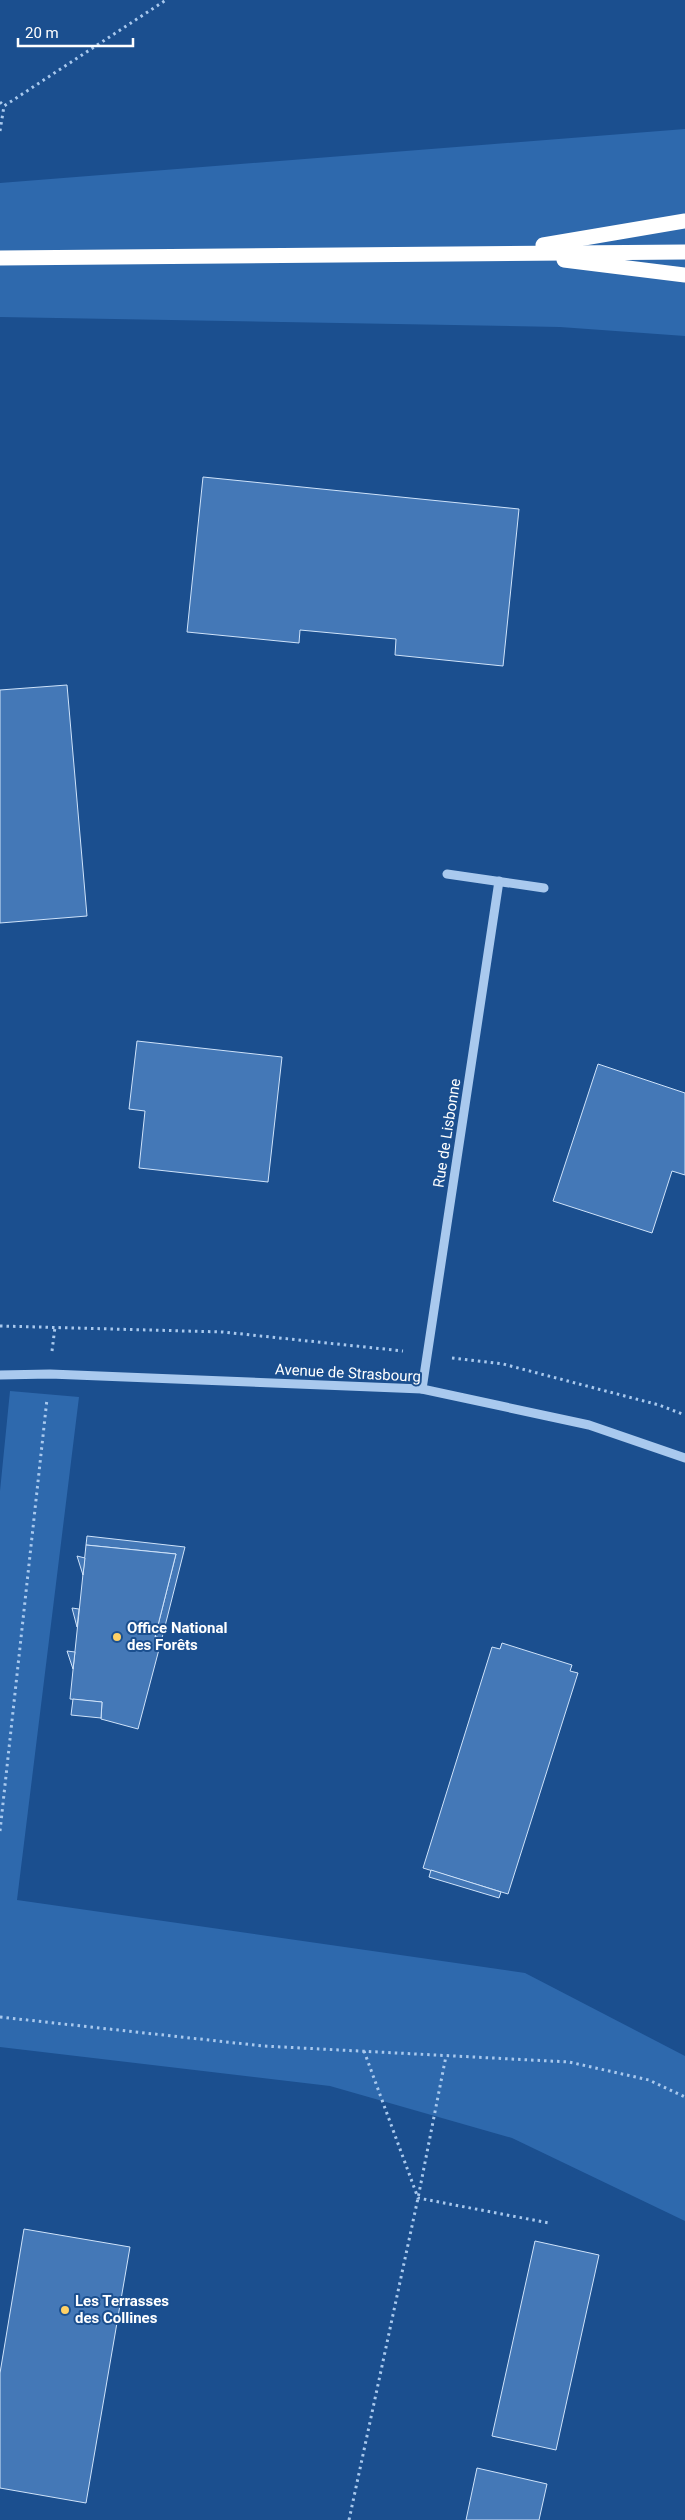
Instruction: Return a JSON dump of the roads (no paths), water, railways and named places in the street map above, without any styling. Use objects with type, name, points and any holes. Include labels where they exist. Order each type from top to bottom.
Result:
[{"type":"highway","points":[[500,252],[685,221]]},
{"type":"highway","points":[[500,252],[685,275]]},
{"type":"highway","points":[[0,258],[500,252],[685,252]]},
{"type":"street","points":[[447,874],[544,888]]},
{"type":"street","name":"Rue de Lisbonne","points":[[422,1389],[500,881]]},
{"type":"street","name":"Avenue de Strasbourg","points":[[0,1375],[50,1374],[422,1389],[589,1425],[685,1458]]},
{"type":"place","name":"Office National des Forêts","points":[[117,1637]]},
{"type":"place","name":"Les Terrasses des Collines","points":[[65,2310]]}]
